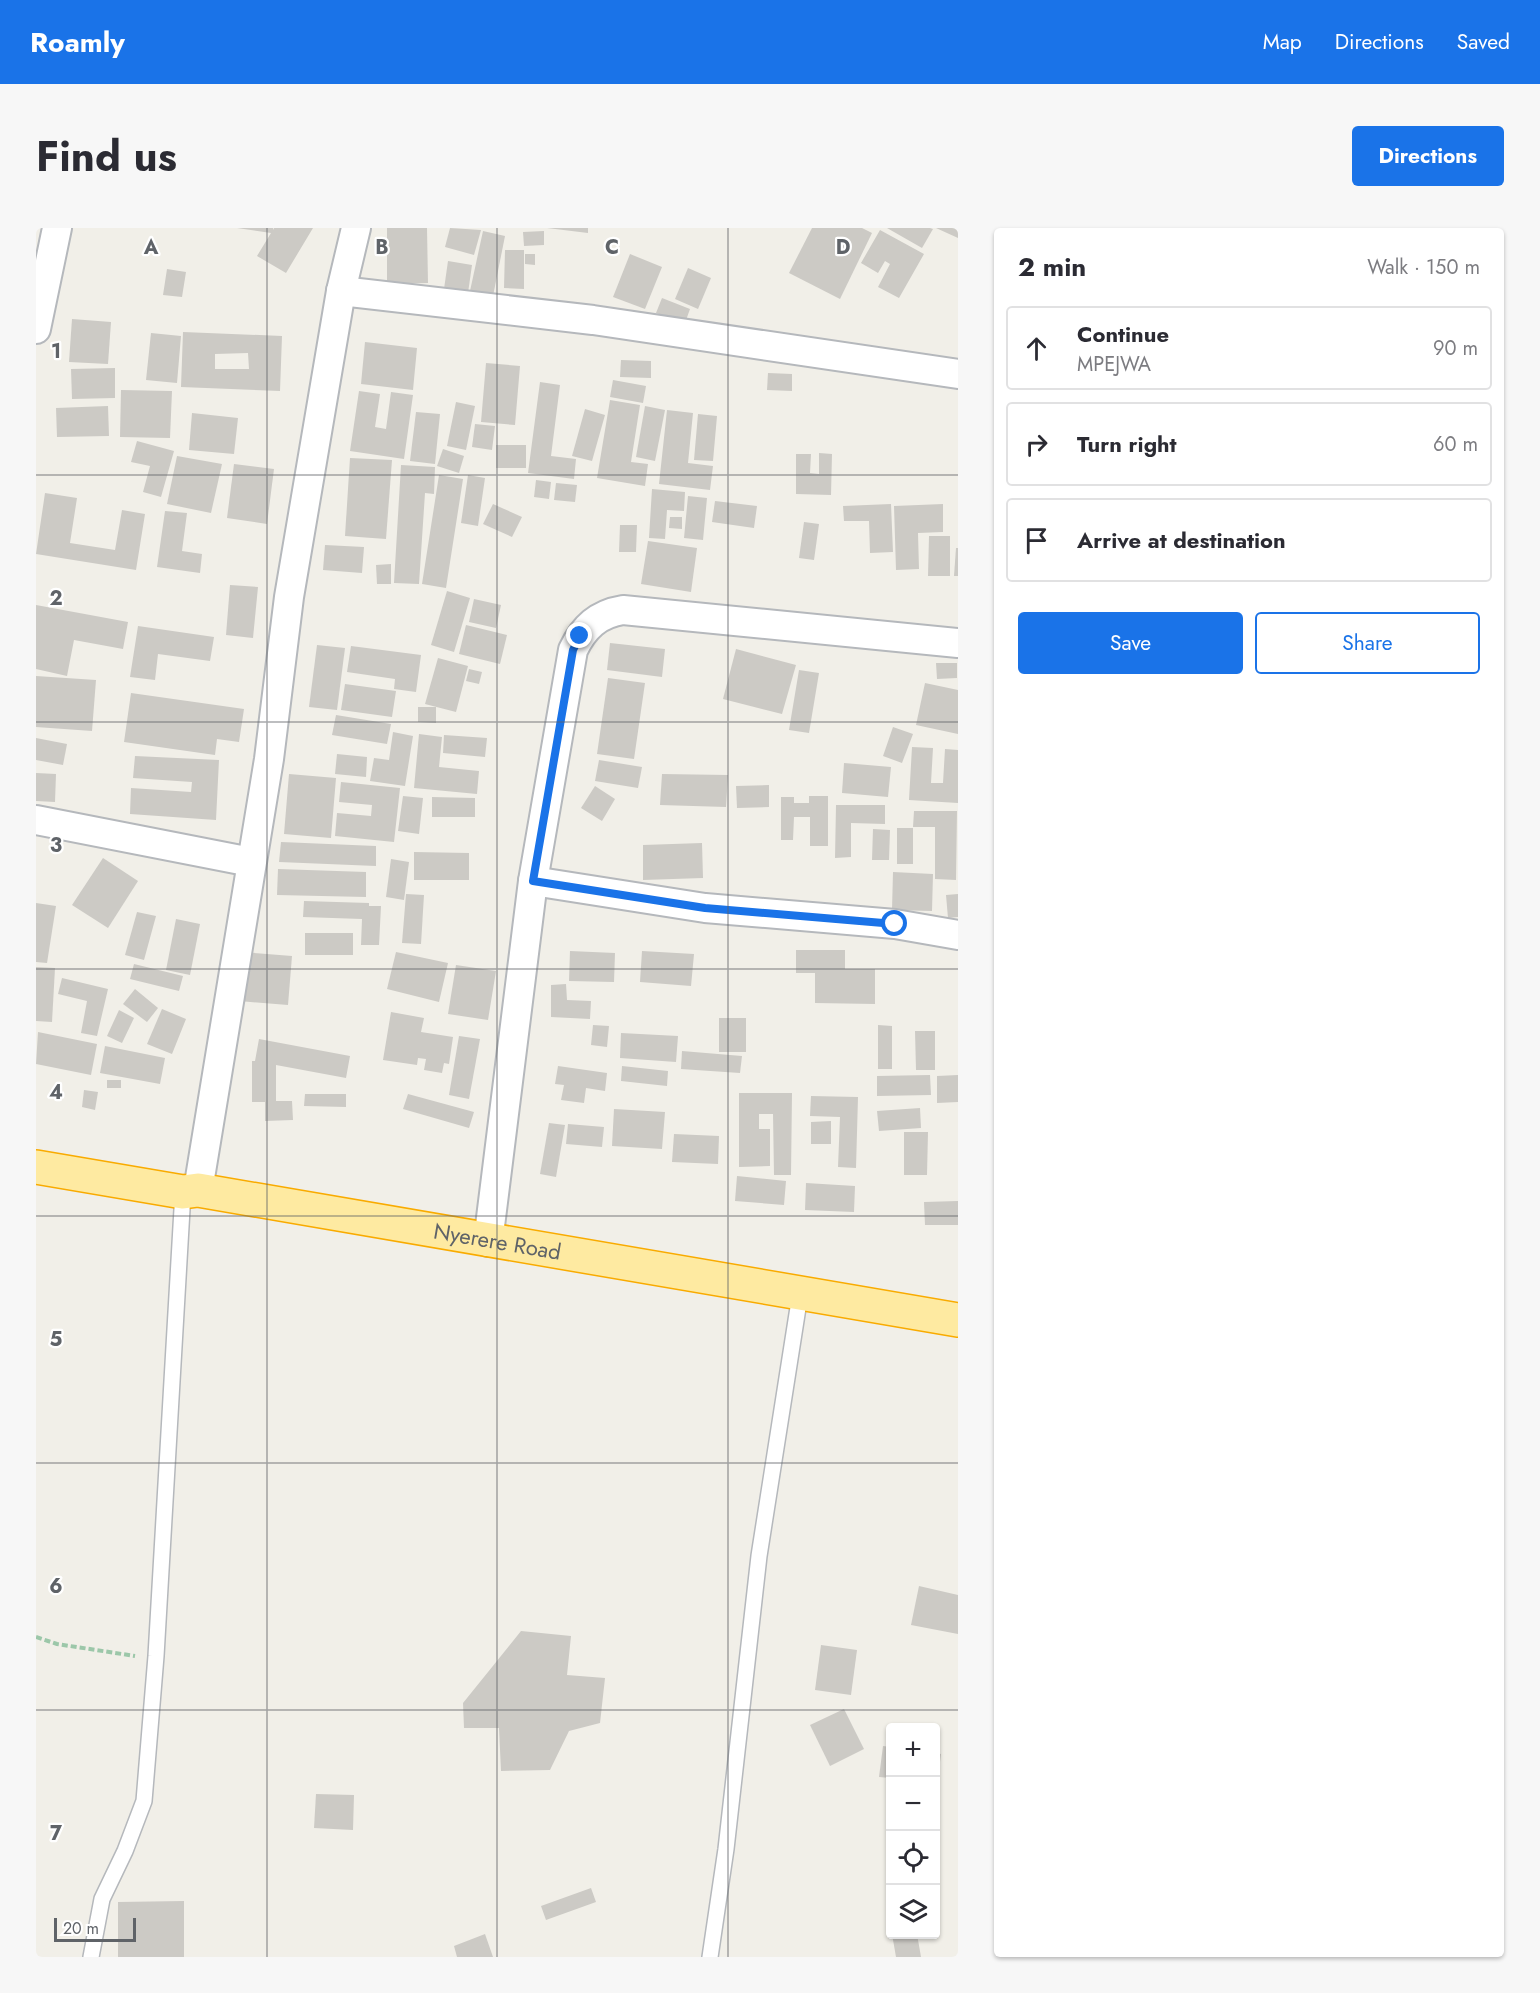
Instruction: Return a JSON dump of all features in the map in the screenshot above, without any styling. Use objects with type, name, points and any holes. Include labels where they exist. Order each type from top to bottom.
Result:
[{"type":"highway","name":"Nyerere Road","points":[[36,1167],[958,1320]]},
{"type":"street","points":[[36,327],[57,228]]},
{"type":"street","points":[[190,1191],[269,759],[290,597],[340,291],[356,228]]},
{"type":"street","points":[[340,291],[593,320],[958,374]]},
{"type":"street","points":[[488,1242],[533,881],[573,650],[580,636],[593,621],[609,612],[624,610],[958,643]]},
{"type":"street","points":[[36,820],[251,862]]},
{"type":"street","points":[[533,881],[705,908],[895,924],[958,935]]},
{"type":"lane","points":[[91,1957],[102,1899],[125,1851],[144,1801],[190,1191]]},
{"type":"lane","points":[[710,1957],[726,1849],[759,1556],[800,1295]]},
{"type":"path","points":[[36,1637],[57,1644],[123,1656],[156,1656]]},
{"type":"building","points":[[237,228],[273,228],[273,230],[274,228],[313,228],[286,273],[257,256],[271,233]]},
{"type":"building","points":[[387,228],[427,228],[428,283],[387,284]]},
{"type":"building","points":[[450,228],[481,230],[474,255],[445,247]]},
{"type":"building","points":[[547,228],[588,228],[588,233]]},
{"type":"building","points":[[812,228],[862,228],[872,233],[840,299],[789,273]]},
{"type":"building","points":[[887,228],[930,228],[933,229],[922,248]]},
{"type":"building","points":[[936,228],[958,228],[958,238]]},
{"type":"building","points":[[880,230],[924,254],[899,298],[878,287],[890,264],[885,261],[878,273],[861,263]]},
{"type":"building","points":[[483,231],[505,236],[493,296],[470,291]]},
{"type":"building","points":[[544,231],[544,245],[524,246],[523,232]]},
{"type":"building","points":[[505,250],[524,250],[524,289],[504,288]]},
{"type":"building","points":[[525,254],[535,254],[535,265],[525,264]]},
{"type":"building","points":[[630,254],[662,267],[645,309],[613,297]]},
{"type":"building","points":[[448,261],[472,265],[468,293],[444,289]]},
{"type":"building","points":[[688,268],[711,278],[698,309],[675,299]]},
{"type":"building","points":[[167,269],[186,272],[182,297],[163,295]]},
{"type":"building","points":[[662,298],[690,309],[685,323],[656,313]]},
{"type":"building","points":[[72,319],[111,322],[108,364],[69,362]]},
{"type":"building","points":[[183,332],[282,336],[280,391],[181,387]],"holes":[[[248,353],[249,369],[215,369],[215,354]]]},
{"type":"building","points":[[151,333],[181,336],[177,383],[146,380]]},
{"type":"building","points":[[365,342],[417,348],[413,390],[361,384]]},
{"type":"building","points":[[621,360],[651,361],[651,378],[620,377]]},
{"type":"building","points":[[486,363],[520,366],[515,425],[481,422]]},
{"type":"building","points":[[115,368],[115,398],[72,399],[71,369]]},
{"type":"building","points":[[768,373],[792,374],[792,391],[767,390]]},
{"type":"building","points":[[613,380],[646,386],[643,403],[610,397]]},
{"type":"building","points":[[540,382],[560,385],[551,456],[576,459],[574,479],[528,473]]},
{"type":"building","points":[[121,390],[172,391],[170,438],[120,437]]},
{"type":"building","points":[[359,391],[380,394],[375,427],[386,429],[391,392],[413,395],[404,459],[350,451]]},
{"type":"building","points":[[610,400],[640,405],[631,462],[648,464],[645,486],[597,478]]},
{"type":"building","points":[[456,402],[475,406],[466,450],[447,446]]},
{"type":"building","points":[[108,406],[109,436],[57,437],[56,408]]},
{"type":"building","points":[[645,406],[665,410],[655,461],[636,457]]},
{"type":"building","points":[[585,409],[605,415],[592,461],[572,456]]},
{"type":"building","points":[[667,410],[693,413],[688,463],[713,466],[710,490],[659,484]]},
{"type":"building","points":[[416,412],[440,414],[435,464],[410,461]]},
{"type":"building","points":[[192,413],[238,418],[234,454],[189,450]]},
{"type":"building","points":[[698,414],[717,416],[713,461],[694,460]]},
{"type":"building","points":[[475,424],[495,426],[492,450],[472,447]]},
{"type":"building","points":[[137,441],[174,451],[161,497],[143,492],[150,466],[131,462]]},
{"type":"building","points":[[496,445],[526,445],[526,468],[496,468]]},
{"type":"building","points":[[443,449],[464,456],[459,473],[437,466]]},
{"type":"building","points":[[819,453],[832,454],[831,495],[796,494],[796,454],[811,454],[810,473],[819,474]]},
{"type":"building","points":[[177,456],[222,464],[211,513],[167,504]]},
{"type":"building","points":[[350,458],[392,460],[386,539],[345,536]]},
{"type":"building","points":[[234,464],[274,469],[267,524],[227,518]]},
{"type":"building","points":[[401,465],[435,467],[434,494],[425,493],[419,584],[394,583]]},
{"type":"building","points":[[439,475],[463,479],[446,588],[422,584]]},
{"type":"building","points":[[468,475],[485,478],[478,526],[461,523]]},
{"type":"building","points":[[536,480],[551,482],[549,499],[534,497]]},
{"type":"building","points":[[556,483],[577,485],[575,502],[554,500]]},
{"type":"building","points":[[652,489],[685,492],[684,511],[667,510],[665,539],[649,538]]},
{"type":"building","points":[[45,493],[77,498],[70,543],[115,550],[122,510],[145,514],[136,570],[36,554]]},
{"type":"building","points":[[688,496],[707,498],[703,540],[684,538]]},
{"type":"building","points":[[715,501],[757,506],[754,528],[712,522]]},
{"type":"building","points":[[493,504],[522,517],[512,537],[483,524]]},
{"type":"building","points":[[891,504],[893,552],[870,553],[869,521],[844,521],[843,506]]},
{"type":"building","points":[[943,504],[943,532],[918,533],[919,569],[896,570],[894,506]]},
{"type":"building","points":[[165,511],[187,513],[182,551],[202,554],[200,573],[157,567]]},
{"type":"building","points":[[670,517],[682,517],[682,529],[669,528]]},
{"type":"building","points":[[804,522],[819,524],[814,560],[799,558]]},
{"type":"building","points":[[620,525],[637,525],[636,552],[619,552]]},
{"type":"building","points":[[929,536],[950,536],[950,576],[928,576]]},
{"type":"building","points":[[648,541],[697,548],[691,592],[641,584]]},
{"type":"building","points":[[325,545],[364,547],[362,573],[323,570]]},
{"type":"building","points":[[956,548],[958,548],[958,576],[954,576]]},
{"type":"building","points":[[391,564],[391,584],[377,584],[376,565]]},
{"type":"building","points":[[230,585],[258,587],[253,638],[226,635]]},
{"type":"building","points":[[447,591],[470,598],[454,652],[431,645]]},
{"type":"building","points":[[474,599],[501,605],[496,628],[469,622]]},
{"type":"building","points":[[36,605],[128,622],[123,649],[74,640],[67,676],[36,669]]},
{"type":"building","points":[[466,625],[507,635],[500,664],[459,654]]},
{"type":"building","points":[[138,626],[214,637],[210,661],[158,654],[155,680],[130,677]]},
{"type":"building","points":[[610,643],[665,649],[662,677],[607,670]]},
{"type":"building","points":[[317,645],[345,648],[337,710],[309,707]]},
{"type":"building","points":[[351,646],[421,655],[416,692],[394,689],[395,679],[347,672]]},
{"type":"building","points":[[736,649],[796,665],[782,714],[723,699]]},
{"type":"building","points":[[438,658],[468,666],[456,712],[425,704]]},
{"type":"building","points":[[936,663],[957,663],[957,678],[937,679]]},
{"type":"building","points":[[469,669],[482,672],[479,684],[466,681]]},
{"type":"building","points":[[799,670],[819,673],[809,733],[789,730]]},
{"type":"building","points":[[36,676],[96,680],[92,731],[36,727]]},
{"type":"building","points":[[608,678],[645,683],[634,759],[597,754]]},
{"type":"building","points":[[925,683],[958,690],[958,734],[916,725]]},
{"type":"building","points":[[345,684],[396,691],[392,717],[341,710]]},
{"type":"building","points":[[131,693],[244,709],[239,742],[217,739],[215,755],[124,742]]},
{"type":"building","points":[[418,707],[436,707],[436,723],[418,722]]},
{"type":"building","points":[[336,715],[391,724],[387,744],[332,735]]},
{"type":"building","points":[[893,727],[913,734],[902,763],[883,756]]},
{"type":"building","points":[[393,732],[413,736],[405,786],[370,781],[374,758],[389,760]]},
{"type":"building","points":[[419,734],[442,737],[439,767],[479,771],[477,794],[414,788]]},
{"type":"building","points":[[444,735],[487,738],[485,757],[443,753]]},
{"type":"building","points":[[36,738],[67,744],[63,765],[36,760]]},
{"type":"building","points":[[912,747],[933,748],[931,783],[943,783],[945,749],[958,750],[958,803],[909,800]]},
{"type":"building","points":[[337,754],[367,757],[366,777],[335,774]]},
{"type":"building","points":[[135,756],[219,760],[216,820],[130,814],[131,788],[191,792],[192,782],[133,778]]},
{"type":"building","points":[[599,760],[642,767],[638,788],[595,781]]},
{"type":"building","points":[[844,763],[891,767],[888,797],[842,793]]},
{"type":"building","points":[[36,773],[56,774],[55,802],[36,801]]},
{"type":"building","points":[[289,774],[336,778],[331,838],[284,834]]},
{"type":"building","points":[[662,774],[728,775],[726,807],[660,805]]},
{"type":"building","points":[[341,782],[400,788],[394,842],[335,836],[337,813],[371,816],[372,805],[339,802]]},
{"type":"building","points":[[769,785],[769,807],[737,808],[736,786]]},
{"type":"building","points":[[595,786],[615,799],[602,821],[581,808]]},
{"type":"building","points":[[403,796],[423,798],[419,834],[398,831]]},
{"type":"building","points":[[809,796],[828,796],[828,846],[810,846],[810,817],[794,817],[793,840],[781,840],[781,797],[794,797],[794,803],[809,803]]},
{"type":"building","points":[[432,797],[475,798],[475,817],[432,817]]},
{"type":"building","points":[[836,805],[885,805],[885,824],[851,823],[851,857],[835,858]]},
{"type":"building","points":[[914,811],[957,811],[956,880],[935,879],[935,827],[913,827]]},
{"type":"building","points":[[897,828],[913,828],[913,864],[897,864]]},
{"type":"building","points":[[873,829],[890,830],[889,860],[872,860]]},
{"type":"building","points":[[281,842],[376,846],[376,866],[279,862]]},
{"type":"building","points":[[702,843],[703,878],[643,880],[643,845]]},
{"type":"building","points":[[414,852],[469,853],[469,880],[414,880]]},
{"type":"building","points":[[103,858],[138,881],[108,928],[72,905]]},
{"type":"building","points":[[391,859],[409,862],[404,900],[386,897]]},
{"type":"building","points":[[278,869],[366,872],[366,897],[277,895]]},
{"type":"building","points":[[893,872],[933,874],[932,911],[892,910]]},
{"type":"building","points":[[406,894],[424,895],[421,944],[402,943]]},
{"type":"building","points":[[958,894],[958,917],[948,918],[946,895]]},
{"type":"building","points":[[304,901],[369,903],[369,906],[381,906],[379,945],[361,945],[362,919],[303,917]]},
{"type":"building","points":[[36,903],[56,906],[47,963],[36,962]]},
{"type":"building","points":[[137,912],[156,916],[144,960],[125,955]]},
{"type":"building","points":[[176,919],[200,924],[190,975],[166,970]]},
{"type":"building","points":[[305,933],[353,933],[353,955],[305,955]]},
{"type":"building","points":[[796,950],[845,950],[845,969],[875,969],[875,1004],[815,1003],[815,973],[796,973]]},
{"type":"building","points":[[570,951],[615,953],[614,982],[569,981]]},
{"type":"building","points":[[642,951],[694,954],[691,986],[640,982]]},
{"type":"building","points":[[243,952],[292,956],[288,1005],[239,1001]]},
{"type":"building","points":[[396,952],[448,963],[439,1002],[387,989]]},
{"type":"building","points":[[134,964],[183,976],[179,991],[130,979]]},
{"type":"building","points":[[456,965],[496,971],[488,1020],[448,1014]]},
{"type":"building","points":[[36,967],[55,968],[52,1022],[36,1021]]},
{"type":"building","points":[[62,978],[108,989],[97,1036],[81,1033],[87,1001],[58,994]]},
{"type":"building","points":[[566,984],[567,1000],[591,1001],[590,1019],[551,1017],[551,985]]},
{"type":"building","points":[[135,989],[158,1008],[147,1022],[123,1004]]},
{"type":"building","points":[[162,1009],[186,1019],[172,1054],[147,1044]]},
{"type":"building","points":[[119,1010],[134,1018],[122,1043],[107,1036]]},
{"type":"building","points":[[391,1012],[424,1018],[421,1032],[453,1037],[449,1064],[444,1063],[442,1073],[424,1070],[426,1059],[418,1058],[417,1065],[383,1060]]},
{"type":"building","points":[[719,1018],[746,1018],[746,1052],[719,1052]]},
{"type":"building","points":[[593,1025],[609,1026],[607,1047],[591,1045]]},
{"type":"building","points":[[878,1025],[892,1026],[892,1069],[878,1069]]},
{"type":"building","points":[[915,1031],[935,1031],[935,1070],[916,1070]]},
{"type":"building","points":[[38,1032],[97,1044],[91,1075],[36,1064]]},
{"type":"building","points":[[621,1033],[678,1036],[676,1062],[620,1058]]},
{"type":"building","points":[[459,1036],[480,1039],[469,1099],[449,1095]]},
{"type":"building","points":[[259,1039],[350,1056],[346,1078],[276,1065],[276,1101],[292,1101],[293,1120],[265,1121],[265,1102],[252,1102],[252,1061],[255,1061]]},
{"type":"building","points":[[105,1046],[165,1058],[160,1084],[100,1073]]},
{"type":"building","points":[[682,1051],[742,1056],[740,1073],[681,1069]]},
{"type":"building","points":[[558,1066],[607,1073],[605,1091],[586,1088],[584,1103],[561,1100],[564,1085],[555,1084]]},
{"type":"building","points":[[622,1066],[668,1071],[667,1086],[621,1081]]},
{"type":"building","points":[[930,1075],[931,1095],[877,1096],[877,1076]]},
{"type":"building","points":[[958,1075],[958,1102],[937,1103],[937,1076]]},
{"type":"building","points":[[107,1080],[121,1080],[121,1088],[107,1088]]},
{"type":"building","points":[[84,1090],[98,1092],[95,1110],[82,1107]]},
{"type":"building","points":[[739,1093],[792,1093],[791,1175],[774,1175],[773,1114],[759,1114],[759,1129],[770,1129],[770,1166],[739,1167]]},
{"type":"building","points":[[305,1094],[346,1094],[346,1107],[304,1106]]},
{"type":"building","points":[[408,1094],[474,1112],[469,1128],[403,1109]]},
{"type":"building","points":[[811,1096],[858,1097],[856,1168],[838,1167],[840,1117],[810,1116]]},
{"type":"building","points":[[920,1108],[921,1128],[879,1131],[877,1111]]},
{"type":"building","points":[[614,1109],[665,1112],[662,1149],[612,1146]]},
{"type":"building","points":[[831,1121],[831,1144],[811,1144],[811,1122]]},
{"type":"building","points":[[549,1123],[565,1125],[556,1177],[540,1174]]},
{"type":"building","points":[[568,1124],[604,1127],[602,1147],[566,1144]]},
{"type":"building","points":[[904,1132],[928,1132],[927,1175],[904,1175]]},
{"type":"building","points":[[674,1134],[719,1136],[718,1164],[672,1162]]},
{"type":"building","points":[[737,1176],[786,1181],[784,1205],[735,1201]]},
{"type":"building","points":[[806,1183],[855,1186],[854,1212],[805,1210]]},
{"type":"building","points":[[958,1201],[958,1225],[925,1225],[924,1202]]},
{"type":"building","points":[[919,1586],[958,1595],[958,1634],[911,1625]]},
{"type":"building","points":[[521,1631],[571,1636],[567,1675],[605,1678],[600,1723],[569,1731],[550,1770],[501,1771],[499,1728],[464,1728],[463,1703]]},
{"type":"building","points":[[821,1645],[857,1650],[851,1695],[815,1690]]},
{"type":"building","points":[[844,1709],[864,1749],[830,1766],[810,1725]]},
{"type":"building","points":[[883,1746],[886,1746],[886,1778],[879,1777]]},
{"type":"building","points":[[316,1794],[354,1795],[353,1830],[314,1828]]},
{"type":"building","points":[[591,1888],[596,1902],[546,1920],[541,1906]]},
{"type":"building","points":[[184,1901],[184,1957],[118,1957],[118,1902]]},
{"type":"building","points":[[485,1934],[493,1957],[457,1957],[454,1946]]},
{"type":"building","points":[[893,1939],[918,1939],[921,1957],[896,1957]]},
{"type":"route","points":[[580,636],[573,650],[533,881],[705,908],[895,924]]}]
